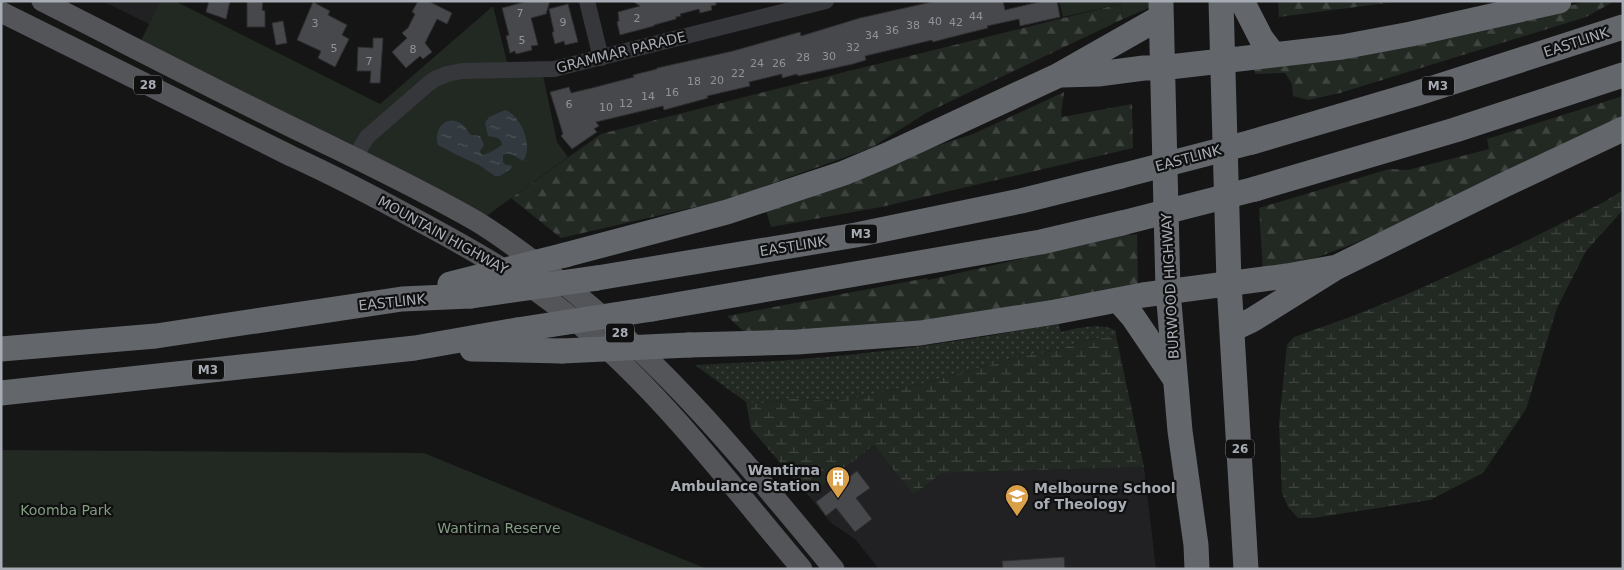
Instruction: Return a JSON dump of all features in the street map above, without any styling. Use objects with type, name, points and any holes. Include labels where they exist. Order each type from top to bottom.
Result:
[{"type":"highway","name":"26","points":[[1221,1],[1229,283],[1246,569]]},
{"type":"highway","points":[[1242,1],[1261,38],[1274,55]]},
{"type":"highway","points":[[1057,76],[1161,68],[1342,47],[1411,34],[1558,1]]},
{"type":"highway","points":[[460,290],[564,255],[727,212],[844,173],[1057,76],[1161,9]]},
{"type":"highway","name":"BURWOOD HIGHWAY","points":[[1161,9],[1168,291],[1180,431],[1196,545],[1197,569]]},
{"type":"highway","name":"EASTLINK","points":[[1,349],[156,336],[460,290],[598,278],[856,235],[1021,200],[1252,142],[1415,94],[1623,27]]},
{"type":"highway","name":"M3","points":[[1,393],[414,348],[1040,242],[1255,189],[1455,130],[1623,75]]},
{"type":"highway","points":[[1233,329],[1252,320],[1337,267],[1623,129]]},
{"type":"highway","points":[[414,348],[562,351],[797,342],[920,333],[1168,291],[1337,267]]},
{"type":"highway","points":[[1118,300],[1133,317],[1175,379]]},
{"type":"main road","name":"MOUNTAIN HIGHWAY","points":[[42,1],[309,136],[355,157],[478,222],[562,282],[610,323],[677,387],[704,416],[834,569]]},
{"type":"main road","name":"MOUNTAIN HIGHWAY","points":[[1,12],[334,176],[482,254],[518,277],[577,322],[615,356],[654,396],[802,569]]},
{"type":"main road","points":[[140,81],[151,56]]},
{"type":"main road","points":[[334,176],[355,157]]},
{"type":"street","points":[[587,1],[601,58]]},
{"type":"street","name":"GRAMMAR PARADE","points":[[355,157],[367,137],[434,79],[446,74],[462,71],[554,69],[826,1]]},
{"type":"shaded area","points":[[103,1],[160,1],[149,24]]},
{"type":"shaded area","name":"Melbourne School of Theology","points":[[874,445],[913,495],[942,473],[1144,467],[1156,569],[879,569],[855,539],[831,523],[809,496]]},
{"type":"green space","points":[[160,1],[175,1],[380,104],[493,6],[509,70],[542,70],[557,142],[568,157],[478,222],[137,49]]},
{"type":"green space","points":[[1059,1],[1161,1],[1161,3],[1123,19],[1120,4],[1063,17]]},
{"type":"green space","points":[[1278,1],[1402,1],[1279,17]]},
{"type":"green space","points":[[1588,1],[1615,1],[1586,17],[1340,93],[1308,100],[1293,96],[1292,84],[1285,73],[1255,74],[1254,68],[1479,29]]},
{"type":"green space","points":[[1120,4],[1123,19],[926,113],[871,148],[726,200],[561,238],[511,198],[601,134]]},
{"type":"green space","points":[[1064,92],[1062,117],[1132,104],[1133,148],[881,207],[771,227],[765,207],[973,134]]},
{"type":"green space","points":[[1623,96],[1623,120],[1358,242],[1294,266],[1263,271],[1259,208],[1389,169],[1408,170],[1489,149],[1487,139]]},
{"type":"green space","points":[[1623,190],[1623,210],[1586,251],[1557,308],[1526,409],[1483,473],[1430,500],[1313,518],[1298,518],[1288,507],[1282,493],[1279,423],[1287,345],[1294,337],[1405,295],[1520,244],[1604,202]]},
{"type":"green space","points":[[1130,234],[1137,234],[1138,288],[984,316],[751,338],[727,316],[927,278],[928,280]]},
{"type":"green space","points":[[1058,323],[1061,332],[1097,326],[1116,331],[1116,336],[1087,340],[1054,351],[1025,355],[925,383],[834,401],[789,398],[763,403],[746,402],[695,365],[789,360],[866,353],[963,340]]},
{"type":"green space","points":[[1116,336],[1144,467],[942,473],[913,495],[874,445],[809,496],[751,429],[746,402],[763,403],[789,398],[834,401],[865,396],[925,383],[1025,355],[1054,351],[1087,340]]},
{"type":"green space","name":"Koomba Park","points":[[1,450],[424,453],[707,569],[1,569]]},
{"type":"water","points":[[505,110],[511,113],[521,125],[527,148],[523,161],[511,154],[503,155],[503,162],[506,165],[511,165],[512,168],[500,176],[495,176],[479,165],[438,145],[437,134],[442,125],[445,122],[455,121],[463,125],[471,135],[480,136],[484,145],[480,151],[482,155],[486,154],[502,145],[497,138],[488,136],[485,123],[489,117]]},
{"type":"building","points":[[209,1],[230,1],[226,19],[206,12]]},
{"type":"building","points":[[247,1],[263,1],[262,10],[265,11],[265,27],[247,27]]},
{"type":"building","points":[[418,1],[428,1],[452,13],[447,24],[437,19],[425,43],[432,52],[423,59],[420,56],[406,68],[392,52],[407,38],[402,33],[408,28],[415,14],[412,12]]},
{"type":"building","points":[[528,1],[550,1],[546,14],[531,18],[538,45],[531,46],[532,50],[516,54],[515,51],[510,53],[506,36],[509,35],[502,8]]},
{"type":"building","points":[[632,1],[716,1],[716,5],[711,6],[712,10],[700,13],[699,9],[680,14],[681,16],[676,17],[676,19],[620,35],[617,22],[619,21],[618,12],[640,6]]},
{"type":"building","points":[[936,1],[1003,1],[1005,10],[1043,1],[1057,1],[1060,17],[1020,26],[1019,19],[987,26],[988,28],[933,42],[932,40],[865,56],[866,60],[853,64],[798,76],[797,74],[782,78],[782,74],[749,82],[750,86],[707,96],[708,98],[664,110],[663,106],[596,122],[599,126],[594,129],[597,132],[572,149],[561,136],[563,134],[550,92],[569,87],[571,93],[634,77],[633,75],[657,68],[733,51],[800,32],[801,36],[860,18]]},
{"type":"building","points":[[313,2],[330,11],[328,15],[347,25],[342,35],[349,39],[335,67],[318,58],[321,51],[297,40]]},
{"type":"building","points":[[568,4],[578,42],[565,45],[564,41],[555,44],[549,9]]},
{"type":"building","points":[[283,21],[287,43],[276,45],[272,23]]},
{"type":"building","points":[[373,38],[383,38],[380,83],[370,83],[371,71],[357,71],[358,47],[373,48]]},
{"type":"building","name":"Wantirna Ambulance Station","points":[[857,471],[870,488],[856,498],[872,519],[855,532],[836,508],[826,516],[816,502]]},
{"type":"building","points":[[1064,557],[1065,569],[1003,569],[1002,561]]},
{"type":"place","name":"Wantirna Ambulance Station","points":[[838,499]]},
{"type":"place","name":"Melbourne School of Theology","points":[[1017,517]]},
{"type":"park label","name":"Wantirna Reserve","points":[[499,528]]}]
